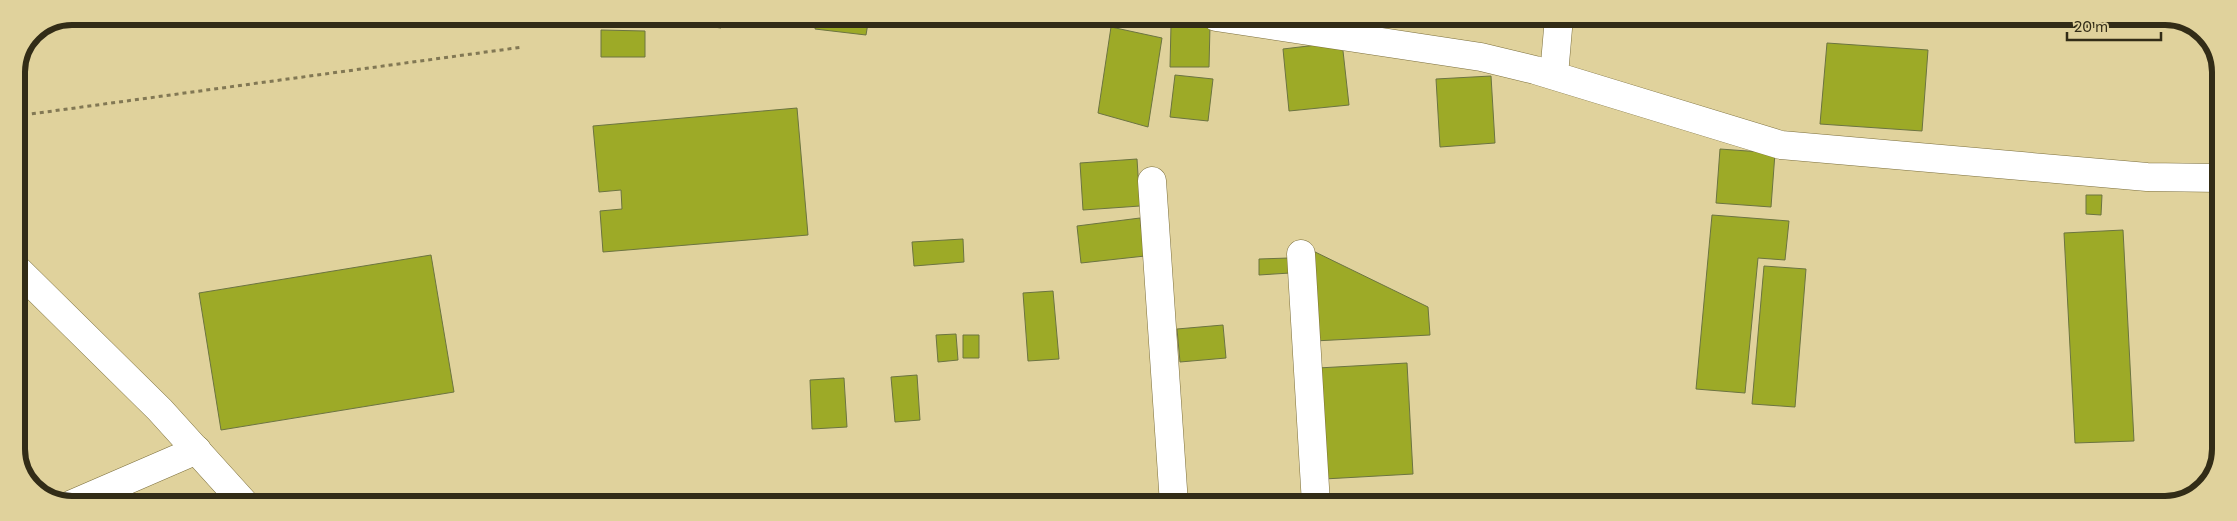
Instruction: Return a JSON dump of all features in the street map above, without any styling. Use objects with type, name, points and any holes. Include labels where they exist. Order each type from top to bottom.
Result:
[{"type":"street","points":[[1269,25],[1481,57],[1554,75],[1781,145],[2147,178],[2212,178]]},
{"type":"street","points":[[1554,75],[1558,25]]},
{"type":"street","points":[[1152,181],[1173,496]]},
{"type":"street","points":[[1301,254],[1316,496]]},
{"type":"street","points":[[25,277],[160,410],[238,496]]},
{"type":"street","points":[[90,496],[196,450]]},
{"type":"path","points":[[25,115],[523,47]]},
{"type":"building","points":[[698,25],[721,25],[721,28]]},
{"type":"building","points":[[816,25],[868,25],[866,35],[815,29]]},
{"type":"building","points":[[1171,25],[1210,26],[1209,67],[1170,67]]},
{"type":"building","points":[[1111,27],[1162,38],[1148,127],[1098,113]]},
{"type":"building","points":[[601,30],[645,31],[645,57],[601,57]]},
{"type":"building","points":[[1342,42],[1349,105],[1289,111],[1283,49]]},
{"type":"building","points":[[1827,43],[1928,50],[1922,131],[1820,124]]},
{"type":"building","points":[[1175,75],[1213,79],[1208,121],[1170,117]]},
{"type":"building","points":[[1491,76],[1495,143],[1440,147],[1436,79]]},
{"type":"building","points":[[797,108],[808,235],[603,252],[600,211],[622,209],[621,190],[599,192],[593,126]]},
{"type":"building","points":[[1720,149],[1775,153],[1771,207],[1716,203]]},
{"type":"building","points":[[1137,159],[1140,206],[1083,210],[1080,163]]},
{"type":"building","points":[[2086,195],[2102,195],[2101,215],[2086,214]]},
{"type":"building","points":[[1712,215],[1789,221],[1785,260],[1758,258],[1745,393],[1696,389]]},
{"type":"building","points":[[1140,218],[1145,256],[1081,263],[1077,226]]},
{"type":"building","points":[[2123,230],[2134,441],[2075,443],[2064,233]]},
{"type":"building","points":[[963,239],[964,262],[914,266],[912,242]]},
{"type":"building","points":[[1309,249],[1428,307],[1430,335],[1314,341]]},
{"type":"building","points":[[431,255],[454,392],[221,430],[199,293]]},
{"type":"building","points":[[1289,258],[1290,273],[1259,275],[1259,259]]},
{"type":"building","points":[[1764,266],[1806,269],[1795,407],[1752,404]]},
{"type":"building","points":[[1053,291],[1059,359],[1028,361],[1023,293]]},
{"type":"building","points":[[1223,325],[1226,358],[1180,362],[1177,329]]},
{"type":"building","points":[[956,334],[958,360],[938,362],[936,335]]},
{"type":"building","points":[[963,335],[979,335],[979,358],[963,358]]},
{"type":"building","points":[[1407,363],[1413,474],[1324,479],[1318,368]]},
{"type":"building","points":[[917,375],[920,420],[895,422],[891,377]]},
{"type":"building","points":[[844,378],[847,427],[812,429],[810,380]]}]
